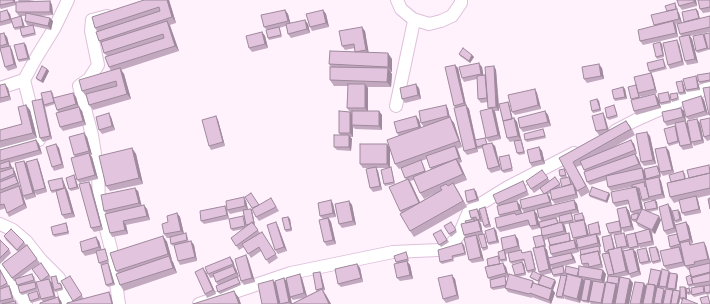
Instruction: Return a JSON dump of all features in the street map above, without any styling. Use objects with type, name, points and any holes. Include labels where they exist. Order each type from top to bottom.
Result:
[{"type":"street","points":[[0,153],[39,140],[24,80],[55,27],[68,0]]},
{"type":"street","points":[[397,0],[401,9],[412,19],[429,24],[452,16],[461,3],[461,0]]},
{"type":"street","points":[[119,304],[111,250],[99,202],[98,173],[92,135],[79,86],[89,79],[98,65],[91,31],[92,20],[120,12]]},
{"type":"street","points":[[396,106],[414,21],[412,19]]},
{"type":"street","points":[[0,88],[24,80]]},
{"type":"street","points":[[608,135],[636,120],[710,87]]},
{"type":"street","points":[[199,304],[291,273],[393,252],[438,250],[444,248],[459,236],[469,211],[508,187],[586,146]]},
{"type":"street","points":[[0,224],[13,230],[26,240],[41,260],[59,278],[68,304]]},
{"type":"street","points":[[0,266],[26,304]]},
{"type":"building","points":[[0,0],[13,0],[14,2],[0,5]]},
{"type":"building","points":[[144,0],[167,0],[172,17],[99,41],[96,32],[160,11],[159,7],[95,28],[92,17]]},
{"type":"building","points":[[677,0],[694,0],[694,2],[679,6]]},
{"type":"building","points":[[698,0],[710,0],[710,7],[700,9]]},
{"type":"building","points":[[50,1],[50,12],[16,12],[16,2]]},
{"type":"building","points":[[675,3],[676,9],[667,11],[665,6]]},
{"type":"building","points":[[677,9],[679,19],[654,25],[651,15]]},
{"type":"building","points":[[696,9],[699,18],[684,22],[682,12]]},
{"type":"building","points":[[7,10],[10,19],[0,22],[0,12]]},
{"type":"building","points":[[285,10],[288,21],[264,27],[261,15]]},
{"type":"building","points":[[323,10],[326,23],[310,27],[306,14]]},
{"type":"building","points":[[26,13],[50,18],[48,26],[25,21]]},
{"type":"building","points":[[21,16],[23,26],[14,28],[11,19]]},
{"type":"building","points":[[710,16],[710,27],[680,34],[677,24]]},
{"type":"building","points":[[305,20],[307,29],[288,34],[286,24]]},
{"type":"building","points":[[167,21],[175,46],[109,67],[105,57],[164,38],[163,34],[104,53],[101,42]]},
{"type":"building","points":[[673,21],[676,33],[640,41],[638,30]]},
{"type":"building","points":[[33,25],[35,33],[22,36],[20,28]]},
{"type":"building","points":[[279,27],[281,35],[268,38],[266,30]]},
{"type":"building","points":[[362,27],[366,50],[355,52],[354,44],[342,46],[339,31]]},
{"type":"building","points":[[262,32],[265,44],[249,48],[246,36]]},
{"type":"building","points":[[4,33],[7,44],[0,46],[0,34]]},
{"type":"building","points":[[710,33],[710,49],[708,49],[704,34]]},
{"type":"building","points":[[703,34],[707,48],[696,51],[693,36]]},
{"type":"building","points":[[689,35],[695,59],[685,61],[679,37]]},
{"type":"building","points":[[677,40],[682,61],[668,65],[663,43]]},
{"type":"building","points":[[660,42],[663,55],[656,57],[653,44]]},
{"type":"building","points":[[24,43],[28,58],[18,60],[14,45]]},
{"type":"building","points":[[10,46],[14,64],[5,67],[0,48]]},
{"type":"building","points":[[463,48],[472,55],[469,61],[459,54]]},
{"type":"building","points":[[330,51],[388,53],[388,67],[329,64]]},
{"type":"building","points":[[663,59],[665,67],[649,71],[647,63]]},
{"type":"building","points":[[479,63],[481,74],[462,78],[459,67]]},
{"type":"building","points":[[599,64],[601,76],[584,79],[582,67]]},
{"type":"building","points":[[455,65],[464,103],[454,106],[445,67]]},
{"type":"building","points":[[42,66],[47,69],[41,81],[36,78]]},
{"type":"building","points":[[494,66],[496,107],[488,108],[485,67]]},
{"type":"building","points":[[330,67],[388,68],[387,82],[330,80]]},
{"type":"building","points":[[120,68],[127,94],[89,105],[86,94],[117,86],[116,81],[82,91],[79,80]]},
{"type":"building","points":[[651,73],[655,89],[638,93],[634,77]]},
{"type":"building","points":[[710,73],[710,80],[699,82],[697,75]]},
{"type":"building","points":[[485,75],[487,98],[478,99],[477,76]]},
{"type":"building","points":[[696,76],[698,88],[686,90],[683,79]]},
{"type":"building","points":[[682,81],[684,92],[679,93],[676,82]]},
{"type":"building","points":[[5,84],[9,96],[0,98],[0,85]]},
{"type":"building","points":[[348,84],[365,84],[365,108],[347,108]]},
{"type":"building","points":[[416,84],[418,95],[402,99],[400,88]]},
{"type":"building","points":[[636,85],[639,97],[631,99],[628,87]]},
{"type":"building","points":[[623,87],[625,97],[614,99],[612,90]]},
{"type":"building","points":[[710,87],[710,115],[709,115],[703,88]]},
{"type":"building","points":[[535,89],[538,105],[512,112],[508,95]]},
{"type":"building","points":[[51,91],[54,102],[44,105],[41,93]]},
{"type":"building","points":[[668,92],[670,101],[660,103],[658,94]]},
{"type":"building","points":[[73,93],[76,104],[57,110],[53,98]]},
{"type":"building","points":[[677,93],[678,98],[671,100],[670,94]]},
{"type":"building","points":[[655,94],[658,105],[634,111],[631,100]]},
{"type":"building","points":[[701,96],[705,111],[686,117],[682,102]]},
{"type":"building","points":[[42,99],[50,136],[40,138],[32,101]]},
{"type":"building","points":[[597,99],[600,109],[592,111],[590,101]]},
{"type":"building","points":[[508,102],[512,119],[503,121],[499,104]]},
{"type":"building","points":[[26,105],[33,133],[0,141],[0,130],[22,124],[18,107]]},
{"type":"building","points":[[446,105],[448,116],[421,123],[419,111]]},
{"type":"building","points":[[466,105],[476,148],[464,151],[454,108]]},
{"type":"building","points":[[614,105],[617,115],[607,118],[605,108]]},
{"type":"building","points":[[79,107],[83,121],[60,127],[56,113]]},
{"type":"building","points":[[492,108],[498,135],[486,138],[480,111]]},
{"type":"building","points":[[681,108],[683,117],[664,122],[662,112]]},
{"type":"building","points":[[339,111],[350,112],[350,133],[339,133]]},
{"type":"building","points":[[352,111],[379,111],[379,126],[352,125]]},
{"type":"building","points":[[545,111],[548,122],[520,128],[518,118]]},
{"type":"building","points":[[109,113],[112,126],[99,130],[96,117]]},
{"type":"building","points":[[603,113],[607,129],[596,131],[592,116]]},
{"type":"building","points":[[216,116],[223,142],[209,146],[202,120]]},
{"type":"building","points":[[416,116],[419,127],[397,133],[394,122]]},
{"type":"building","points":[[450,117],[459,141],[395,164],[387,140]]},
{"type":"building","points":[[514,118],[518,136],[507,138],[503,121]]},
{"type":"building","points":[[710,118],[710,135],[704,137],[700,120]]},
{"type":"building","points":[[697,119],[702,140],[691,142],[687,121]]},
{"type":"building","points":[[626,121],[631,129],[573,162],[586,186],[577,191],[559,158]]},
{"type":"building","points":[[685,121],[691,144],[680,146],[675,123]]},
{"type":"building","points":[[675,126],[678,141],[668,144],[664,129]]},
{"type":"building","points":[[543,129],[545,136],[525,140],[524,134]]},
{"type":"building","points":[[647,132],[653,160],[641,162],[636,134]]},
{"type":"building","points":[[84,133],[89,151],[74,155],[69,137]]},
{"type":"building","points":[[334,135],[349,135],[349,147],[334,147]]},
{"type":"building","points":[[485,138],[487,144],[477,147],[475,140]]},
{"type":"building","points":[[36,140],[39,150],[0,161],[0,150]]},
{"type":"building","points":[[521,140],[524,152],[517,153],[514,141]]},
{"type":"building","points":[[631,140],[635,150],[584,170],[580,161]]},
{"type":"building","points":[[492,143],[499,166],[488,169],[482,145]]},
{"type":"building","points":[[56,144],[62,164],[52,167],[46,147]]},
{"type":"building","points":[[360,144],[387,144],[387,164],[360,164]]},
{"type":"building","points":[[455,146],[459,158],[430,168],[426,156]]},
{"type":"building","points":[[539,147],[542,160],[530,163],[527,150]]},
{"type":"building","points":[[666,147],[672,170],[660,172],[655,149]]},
{"type":"building","points":[[132,148],[139,178],[106,186],[99,156]]},
{"type":"building","points":[[89,153],[95,175],[77,180],[71,158]]},
{"type":"building","points":[[635,154],[639,164],[587,182],[584,172]]},
{"type":"building","points":[[509,155],[512,168],[502,171],[499,157]]},
{"type":"building","points":[[37,159],[45,188],[34,191],[26,162]]},
{"type":"building","points":[[456,159],[463,174],[420,193],[413,177]]},
{"type":"building","points":[[421,160],[425,171],[405,178],[401,168]]},
{"type":"building","points":[[9,161],[10,167],[0,169],[0,164]]},
{"type":"building","points":[[24,161],[33,193],[23,196],[15,163]]},
{"type":"building","points":[[709,165],[710,173],[689,178],[687,170]]},
{"type":"building","points":[[657,166],[660,175],[646,179],[644,169]]},
{"type":"building","points":[[376,167],[380,186],[370,188],[366,169]]},
{"type":"building","points":[[391,167],[394,182],[384,184],[381,170]]},
{"type":"building","points":[[13,168],[14,174],[0,180],[0,172]]},
{"type":"building","points":[[642,168],[644,179],[608,187],[606,176]]},
{"type":"building","points":[[564,169],[566,175],[560,176],[559,170]]},
{"type":"building","points":[[542,170],[548,178],[531,189],[526,181]]},
{"type":"building","points":[[683,171],[685,179],[671,182],[669,175]]},
{"type":"building","points":[[710,173],[710,188],[670,197],[667,183]]},
{"type":"building","points":[[74,175],[77,187],[69,189],[66,178]]},
{"type":"building","points":[[15,176],[18,183],[0,190],[0,182]]},
{"type":"building","points":[[555,177],[560,184],[544,194],[540,188]]},
{"type":"building","points":[[569,177],[571,184],[562,187],[560,179]]},
{"type":"building","points":[[659,177],[662,194],[649,197],[645,180]]},
{"type":"building","points":[[62,178],[64,188],[51,191],[48,181]]},
{"type":"building","points":[[408,179],[419,203],[400,211],[389,187]]},
{"type":"building","points":[[523,181],[527,191],[497,204],[493,195]]},
{"type":"building","points":[[89,182],[101,226],[91,228],[79,184]]},
{"type":"building","points":[[644,182],[649,198],[642,200],[639,188],[632,187],[632,185]]},
{"type":"building","points":[[453,183],[463,201],[410,231],[400,214],[442,190],[440,187],[446,184],[448,186]]},
{"type":"building","points":[[573,184],[576,194],[552,200],[550,190]]},
{"type":"building","points":[[19,186],[24,204],[7,213],[4,204],[0,205],[0,193]]},
{"type":"building","points":[[592,187],[609,193],[606,201],[589,195]]},
{"type":"building","points":[[636,187],[641,209],[631,212],[628,200],[613,203],[611,192]]},
{"type":"building","points":[[65,188],[72,213],[62,215],[56,191]]},
{"type":"building","points":[[135,188],[139,203],[104,211],[101,195]]},
{"type":"building","points":[[474,189],[477,199],[467,202],[465,191]]},
{"type":"building","points":[[251,193],[259,205],[252,208],[245,197]]},
{"type":"building","points":[[547,193],[550,202],[522,209],[520,200]]},
{"type":"building","points":[[696,196],[699,209],[682,213],[679,200]]},
{"type":"building","points":[[244,197],[245,206],[227,210],[226,201]]},
{"type":"building","points":[[271,198],[276,207],[256,217],[252,209]]},
{"type":"building","points":[[710,198],[710,209],[708,199]]},
{"type":"building","points":[[331,200],[333,213],[320,216],[318,203]]},
{"type":"building","points":[[574,200],[576,209],[539,218],[537,209]]},
{"type":"building","points":[[655,200],[657,208],[646,210],[644,203]]},
{"type":"building","points":[[349,201],[353,221],[339,224],[335,204]]},
{"type":"building","points":[[517,201],[519,210],[499,215],[497,206]]},
{"type":"building","points":[[668,204],[674,228],[664,231],[659,207]]},
{"type":"building","points":[[144,205],[147,216],[123,221],[125,230],[110,233],[105,214]]},
{"type":"building","points":[[225,206],[227,215],[201,221],[200,211]]},
{"type":"building","points":[[485,207],[489,224],[484,226],[479,209]]},
{"type":"building","points":[[626,207],[631,226],[621,228],[617,209]]},
{"type":"building","points":[[251,209],[254,223],[253,224],[252,222],[246,225],[243,210]]},
{"type":"building","points":[[477,209],[480,219],[477,220],[476,217],[471,218],[469,211]]},
{"type":"building","points":[[642,209],[659,216],[652,230],[636,222]]},
{"type":"building","points":[[534,210],[537,225],[530,226],[528,220],[497,228],[495,218],[515,213],[516,215]]},
{"type":"building","points":[[678,210],[680,219],[675,221],[672,211]]},
{"type":"building","points":[[177,213],[181,231],[164,234],[162,224],[168,222],[167,216]]},
{"type":"building","points":[[571,213],[573,220],[560,223],[559,216]]},
{"type":"building","points":[[582,213],[584,219],[575,221],[574,215]]},
{"type":"building","points":[[638,213],[637,219],[632,220],[631,215]]},
{"type":"building","points":[[243,216],[245,226],[231,229],[229,219]]},
{"type":"building","points":[[288,217],[291,229],[285,230],[282,218]]},
{"type":"building","points":[[328,218],[333,240],[324,242],[319,220]]},
{"type":"building","points":[[556,218],[558,223],[540,228],[539,222]]},
{"type":"building","points":[[474,219],[475,221],[466,223],[465,221]]},
{"type":"building","points":[[478,220],[481,231],[464,235],[461,224]]},
{"type":"building","points":[[584,220],[587,235],[573,238],[569,223]]},
{"type":"building","points":[[619,221],[621,231],[609,233],[606,224]]},
{"type":"building","points":[[252,222],[258,230],[236,246],[231,238]]},
{"type":"building","points":[[276,222],[284,247],[275,250],[267,225]]},
{"type":"building","points":[[451,222],[456,230],[449,234],[444,226]]},
{"type":"building","points":[[562,222],[564,231],[542,236],[541,228]]},
{"type":"building","points":[[598,222],[600,233],[590,235],[588,225]]},
{"type":"building","points":[[686,222],[690,239],[679,242],[675,225]]},
{"type":"building","points":[[66,223],[68,232],[53,235],[51,227]]},
{"type":"building","points":[[494,228],[497,241],[488,243],[485,231]]},
{"type":"building","points":[[11,229],[24,242],[17,250],[4,236]]},
{"type":"building","points":[[649,229],[652,241],[638,244],[635,233]]},
{"type":"building","points":[[441,230],[447,240],[439,245],[433,234]]},
{"type":"building","points":[[262,232],[276,254],[266,260],[259,247],[248,254],[242,244]]},
{"type":"building","points":[[186,233],[187,240],[171,244],[170,237]]},
{"type":"building","points":[[569,233],[570,241],[550,245],[548,238]]},
{"type":"building","points":[[624,233],[627,246],[617,248],[614,235]]},
{"type":"building","points":[[635,233],[638,246],[629,248],[626,235]]},
{"type":"building","points":[[484,234],[487,247],[482,248],[478,235]]},
{"type":"building","points":[[596,234],[598,243],[578,248],[576,239]]},
{"type":"building","points":[[677,234],[680,244],[670,247],[668,236]]},
{"type":"building","points":[[476,235],[481,257],[469,260],[464,238]]},
{"type":"building","points":[[515,235],[518,246],[503,250],[501,238]]},
{"type":"building","points":[[542,235],[545,245],[536,248],[533,237]]},
{"type":"building","points":[[611,235],[614,249],[605,252],[602,237]]},
{"type":"building","points":[[163,236],[168,254],[116,271],[110,253]]},
{"type":"building","points":[[96,237],[99,247],[82,252],[80,242]]},
{"type":"building","points":[[0,240],[9,249],[0,258]]},
{"type":"building","points":[[574,240],[576,248],[551,254],[549,246]]},
{"type":"building","points":[[191,241],[195,257],[178,261],[174,245]]},
{"type":"building","points":[[689,241],[690,245],[704,242],[708,259],[694,262],[695,264],[685,266],[680,243]]},
{"type":"building","points":[[462,243],[465,253],[452,256],[453,259],[440,262],[438,250]]},
{"type":"building","points":[[27,245],[37,259],[12,278],[2,264]]},
{"type":"building","points":[[544,246],[549,269],[539,272],[533,248]]},
{"type":"building","points":[[599,246],[600,252],[598,251],[581,255],[580,250]]},
{"type":"building","points":[[621,247],[626,271],[614,274],[608,250]]},
{"type":"building","points":[[656,247],[660,260],[652,262],[649,248]]},
{"type":"building","points":[[679,247],[683,262],[664,266],[660,251]]},
{"type":"building","points":[[646,248],[649,261],[640,263],[637,250]]},
{"type":"building","points":[[105,249],[108,260],[99,263],[96,251]]},
{"type":"building","points":[[633,249],[638,271],[629,274],[623,251]]},
{"type":"building","points":[[504,250],[506,259],[500,260],[498,252]]},
{"type":"building","points":[[521,250],[522,253],[531,251],[535,269],[527,271],[524,259],[510,262],[508,253]]},
{"type":"building","points":[[598,251],[601,264],[589,267],[588,263],[582,264],[580,255]]},
{"type":"building","points":[[406,252],[408,259],[396,262],[394,256]]},
{"type":"building","points":[[571,253],[573,259],[550,265],[548,258]]},
{"type":"building","points":[[609,253],[614,274],[608,275],[602,254]]},
{"type":"building","points":[[246,255],[252,278],[241,281],[235,259]]},
{"type":"building","points":[[169,256],[173,268],[120,285],[116,274]]},
{"type":"building","points":[[498,256],[500,264],[488,266],[487,259]]},
{"type":"building","points":[[230,257],[233,264],[208,274],[205,267]]},
{"type":"building","points":[[407,261],[410,275],[397,278],[394,264]]},
{"type":"building","points":[[522,262],[525,273],[515,275],[512,265]]},
{"type":"building","points":[[41,263],[49,275],[41,281],[32,269]]},
{"type":"building","points":[[108,263],[113,283],[106,285],[101,265]]},
{"type":"building","points":[[503,263],[506,273],[488,278],[485,267]]},
{"type":"building","points":[[710,263],[710,272],[691,277],[689,268]]},
{"type":"building","points":[[357,264],[361,278],[338,284],[335,269]]},
{"type":"building","points":[[233,266],[236,273],[216,282],[213,274]]},
{"type":"building","points":[[563,266],[564,273],[553,275],[551,269]]},
{"type":"building","points":[[566,266],[579,269],[577,276],[565,273]]},
{"type":"building","points":[[579,266],[603,270],[601,280],[578,276]]},
{"type":"building","points":[[203,268],[213,290],[205,294],[195,272]]},
{"type":"building","points":[[651,269],[661,271],[657,286],[648,284]]},
{"type":"building","points":[[662,269],[669,271],[666,287],[659,286]]},
{"type":"building","points":[[0,270],[7,283],[0,287]]},
{"type":"building","points":[[533,271],[541,275],[538,281],[530,277]]},
{"type":"building","points":[[320,272],[323,288],[316,290],[313,273]]},
{"type":"building","points":[[670,273],[677,274],[675,289],[667,288]]},
{"type":"building","points":[[710,273],[710,281],[693,284],[691,278]]},
{"type":"building","points":[[32,274],[34,280],[17,285],[15,279]]},
{"type":"building","points":[[300,274],[304,293],[290,297],[286,278]]},
{"type":"building","points":[[509,274],[533,281],[531,288],[533,283],[552,289],[549,300],[530,293],[505,288]]},
{"type":"building","points":[[567,274],[582,278],[577,299],[563,295]]},
{"type":"building","points":[[452,275],[457,295],[443,299],[438,278]]},
{"type":"building","points":[[542,275],[555,280],[551,289],[538,284]]},
{"type":"building","points":[[561,275],[567,276],[562,297],[556,296]]},
{"type":"building","points":[[691,275],[693,284],[688,285],[686,277]]},
{"type":"building","points":[[56,276],[58,284],[60,283],[62,288],[54,290],[51,277]]},
{"type":"building","points":[[70,276],[82,295],[73,301],[61,281]]},
{"type":"building","points":[[505,276],[506,285],[491,288],[490,280]]},
{"type":"building","points":[[608,276],[619,277],[618,284],[607,282]]},
{"type":"building","points":[[237,277],[240,283],[218,292],[216,286]]},
{"type":"building","points":[[620,277],[630,279],[625,304],[615,304]]},
{"type":"building","points":[[284,278],[289,302],[280,304],[275,281]]},
{"type":"building","points":[[49,279],[54,296],[41,299],[36,282]]},
{"type":"building","points":[[585,279],[591,280],[587,301],[581,300]]},
{"type":"building","points":[[273,280],[278,304],[262,304],[258,284]]},
{"type":"building","points":[[593,281],[605,283],[601,303],[589,301]]},
{"type":"building","points":[[35,282],[36,288],[20,293],[18,286]]},
{"type":"building","points":[[606,282],[616,284],[612,304],[602,304]]},
{"type":"building","points":[[635,282],[644,283],[640,304],[630,304]]},
{"type":"building","points":[[647,284],[655,285],[652,304],[643,304]]},
{"type":"building","points":[[710,285],[710,292],[705,293],[704,286]]},
{"type":"building","points":[[9,286],[12,298],[0,301],[0,289]]},
{"type":"building","points":[[703,286],[704,292],[692,295],[691,288]]},
{"type":"building","points":[[657,287],[664,289],[661,304],[654,303]]},
{"type":"building","points":[[680,287],[685,287],[686,298],[680,298]]},
{"type":"building","points":[[689,288],[690,292],[687,293],[686,289]]},
{"type":"building","points":[[322,289],[329,304],[292,304]]},
{"type":"building","points":[[666,289],[673,290],[670,304],[663,304]]},
{"type":"building","points":[[673,290],[680,291],[677,304],[671,304]]},
{"type":"building","points":[[37,291],[39,298],[30,301],[28,294]]},
{"type":"building","points":[[234,291],[239,304],[193,304]]},
{"type":"building","points":[[109,292],[112,304],[67,304],[67,303]]},
{"type":"building","points":[[708,296],[710,304],[702,304],[700,298]]},
{"type":"building","points":[[58,297],[60,304],[40,304],[40,303]]},
{"type":"building","points":[[683,298],[698,304],[681,304]]},
{"type":"building","points":[[15,301],[16,304],[2,304]]}]
